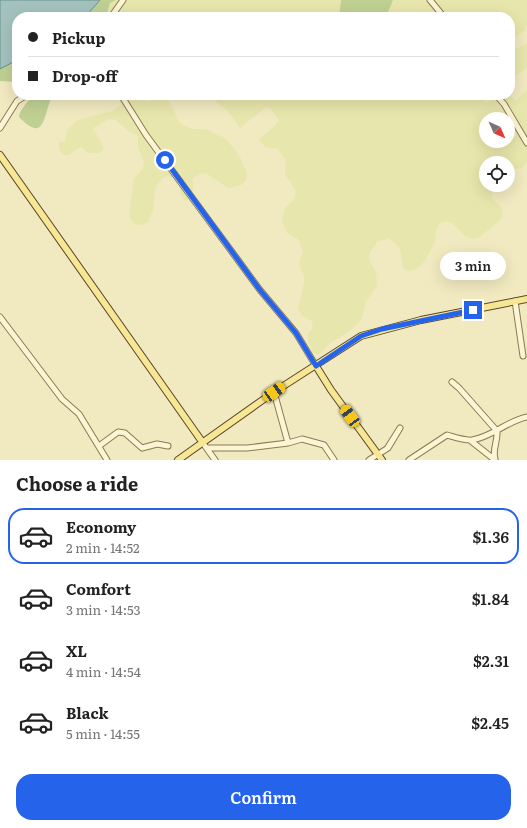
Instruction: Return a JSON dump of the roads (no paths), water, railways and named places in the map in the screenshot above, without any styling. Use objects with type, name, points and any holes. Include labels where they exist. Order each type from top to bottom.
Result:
[{"type":"main road","points":[[0,155],[205,446]]},
{"type":"main road","points":[[178,460],[205,446],[274,392],[361,336],[421,320],[527,299]]},
{"type":"main road","points":[[316,366],[331,390],[382,460]]},
{"type":"street","points":[[115,12],[123,0]]},
{"type":"street","points":[[430,0],[440,12]]},
{"type":"street","points":[[0,128],[19,100]]},
{"type":"street","points":[[124,100],[146,135],[260,290],[296,333],[316,366]]},
{"type":"street","points":[[500,100],[527,143]]},
{"type":"street","points":[[515,302],[523,356]]},
{"type":"street","points":[[0,317],[62,399],[79,414],[107,460]]},
{"type":"street","points":[[452,382],[497,431],[498,438],[493,453],[496,460]]},
{"type":"street","points":[[274,392],[288,443]]},
{"type":"street","points":[[471,440],[497,431],[508,424],[527,417]]},
{"type":"street","points":[[369,460],[388,448],[400,428],[388,447]]},
{"type":"street","points":[[99,446],[118,432],[125,433],[142,448],[157,444],[168,446]]},
{"type":"street","points":[[409,460],[448,435],[471,440],[496,460]]},
{"type":"street","points":[[205,446],[247,448],[288,443],[302,439],[324,445],[334,460]]},
{"type":"street","points":[[205,446],[215,460]]},
{"type":"water","points":[[0,0],[100,0],[89,12],[12,12],[12,63],[0,69]]}]
